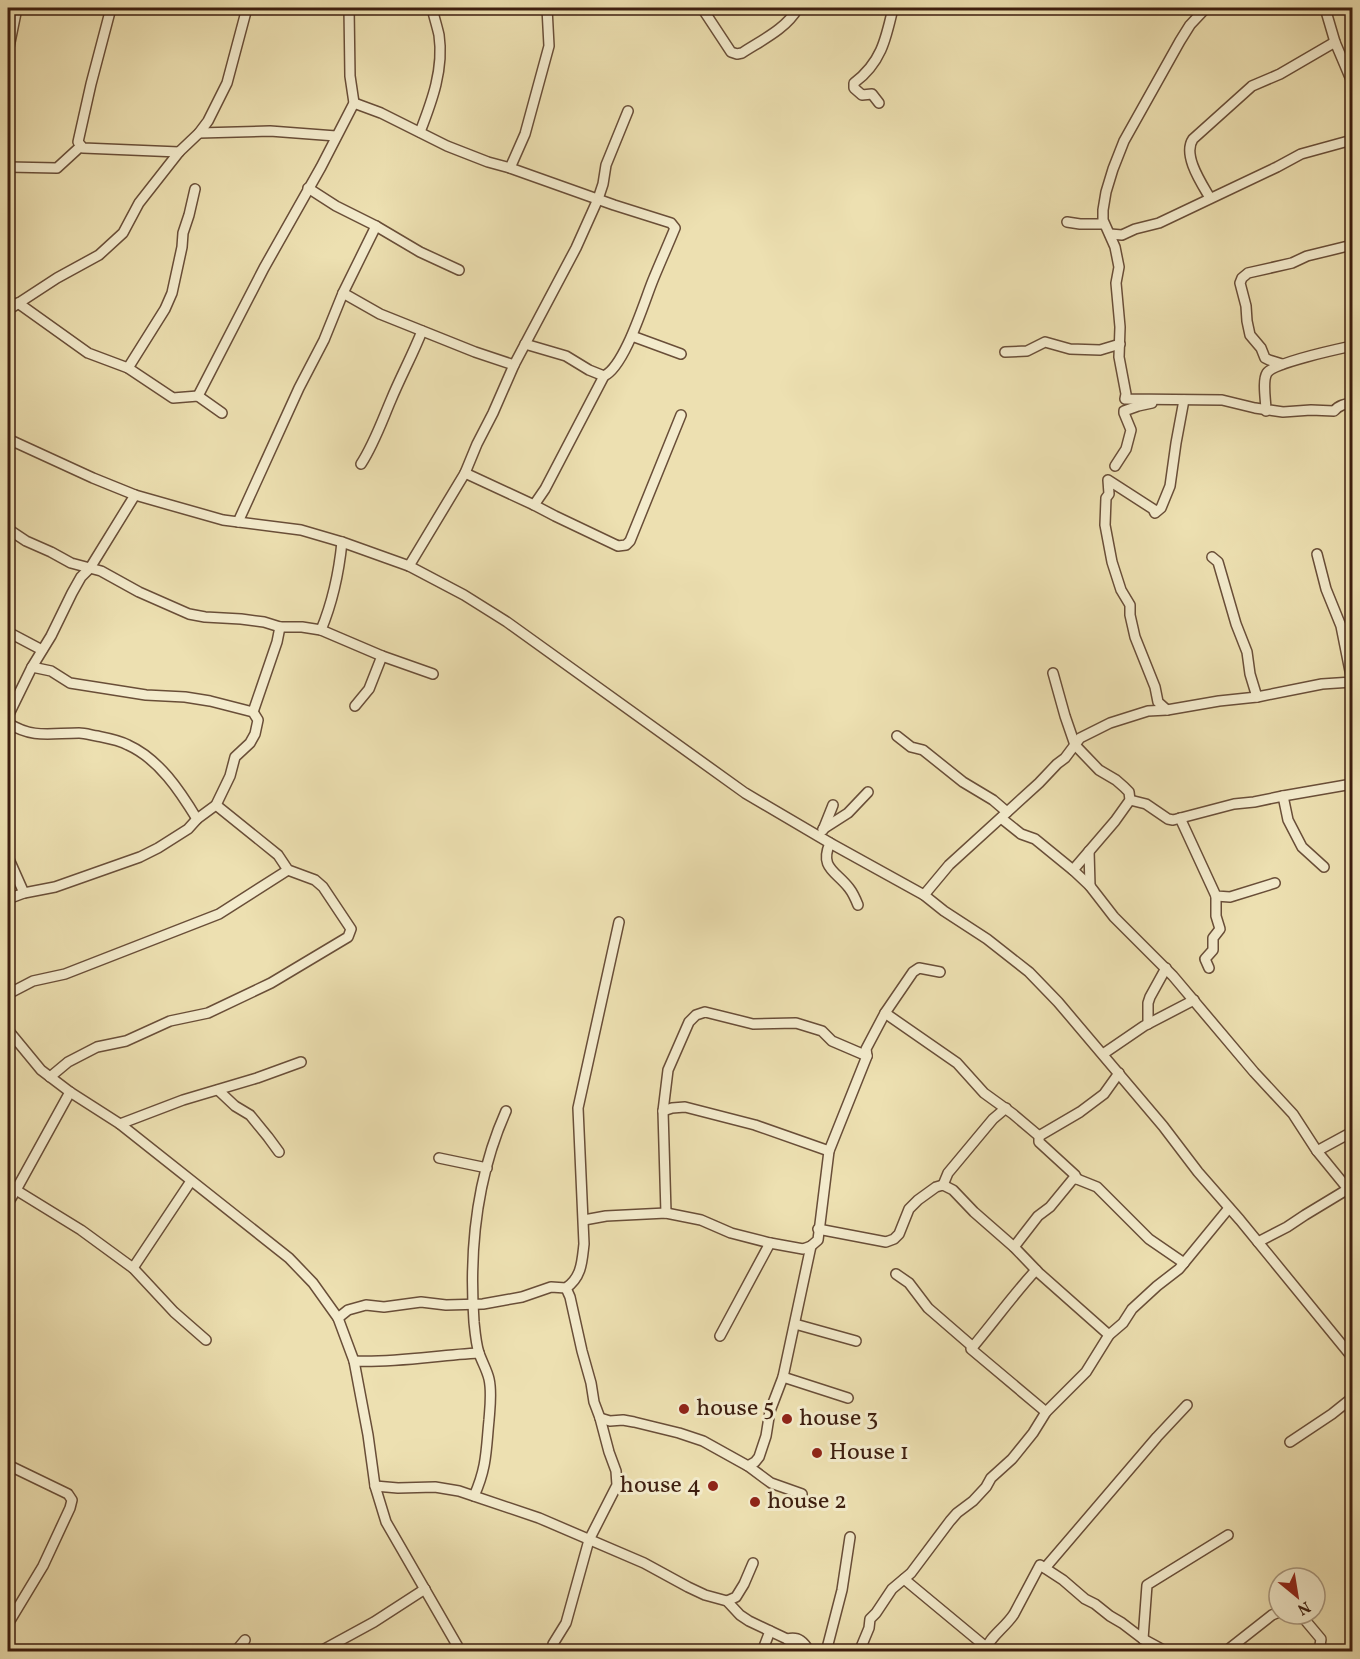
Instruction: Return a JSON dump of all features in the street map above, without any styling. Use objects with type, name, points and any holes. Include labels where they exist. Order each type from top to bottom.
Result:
[{"type":"street","points":[[8,52],[17,8]]},
{"type":"street","points":[[111,8],[78,142],[83,148],[179,152]]},
{"type":"street","points":[[8,310],[57,278],[99,255],[123,233],[139,203],[179,152],[208,121],[226,83],[247,8]]},
{"type":"street","points":[[198,396],[264,268],[354,104],[350,76],[349,8]]},
{"type":"street","points":[[420,132],[431,103],[438,74],[439,37],[432,8]]},
{"type":"street","points":[[510,168],[525,134],[549,46],[547,8]]},
{"type":"street","points":[[702,8],[731,52],[737,54],[782,27],[798,8]]},
{"type":"street","points":[[879,103],[872,94],[862,95],[854,88],[854,83],[867,73],[885,44],[893,8]]},
{"type":"street","points":[[1181,403],[1125,399],[1119,357],[1120,327],[1116,283],[1119,267],[1116,247],[1104,224],[1103,210],[1113,169],[1124,141],[1180,41],[1190,25],[1206,8]]},
{"type":"street","points":[[1325,8],[1335,42],[1353,82]]},
{"type":"street","points":[[1210,198],[1193,166],[1190,142],[1252,86],[1280,74],[1335,42]]},
{"type":"street","points":[[354,104],[381,113],[447,146],[488,162],[671,223],[675,228],[632,336],[613,369],[604,376],[550,480],[534,505]]},
{"type":"street","points":[[409,566],[465,473],[514,365],[576,248],[598,199],[606,165],[628,111]]},
{"type":"street","points":[[199,133],[270,131],[336,136]]},
{"type":"street","points":[[1110,234],[1122,235],[1158,223],[1302,154],[1353,140]]},
{"type":"street","points":[[8,167],[57,168],[81,146]]},
{"type":"street","points":[[308,188],[420,252],[459,270]]},
{"type":"street","points":[[128,368],[165,309],[172,293],[183,233],[195,189]]},
{"type":"street","points":[[1067,222],[1104,224]]},
{"type":"street","points":[[238,522],[376,226]]},
{"type":"street","points":[[1116,247],[1122,235]]},
{"type":"street","points":[[1282,364],[1265,358],[1261,348],[1250,335],[1240,283],[1242,278],[1248,273],[1353,245]]},
{"type":"street","points":[[343,293],[380,314],[514,365]]},
{"type":"street","points":[[18,303],[88,353],[128,368],[173,398],[198,396],[222,413]]},
{"type":"street","points":[[361,464],[370,451],[422,330]]},
{"type":"street","points":[[632,336],[681,354]]},
{"type":"street","points":[[1005,352],[1027,351],[1045,342],[1070,349],[1100,350],[1120,344]]},
{"type":"street","points":[[525,344],[566,356],[604,376]]},
{"type":"street","points":[[1266,411],[1264,381],[1270,369],[1353,346]]},
{"type":"street","points":[[1115,466],[1126,448],[1131,430],[1124,411],[1146,404],[1222,400],[1266,411],[1283,412],[1334,411],[1342,405],[1353,403]]},
{"type":"street","points":[[1167,710],[1158,702],[1155,687],[1135,637],[1130,605],[1121,590],[1112,561],[1104,512],[1106,498],[1109,494],[1108,480],[1153,509],[1155,513],[1161,508],[1170,486],[1181,403]]},
{"type":"street","points":[[465,473],[618,546],[626,545],[630,541],[681,415]]},
{"type":"street","points":[[8,439],[51,460],[135,495],[223,520],[301,530],[409,566],[507,622],[726,780],[822,833],[830,843],[924,895],[1029,972],[1119,1073],[1198,1172],[1353,1357]]},
{"type":"street","points":[[8,716],[81,577],[90,568],[135,495]]},
{"type":"street","points":[[8,529],[26,541],[71,563],[101,571],[139,592],[189,614],[264,622],[280,627],[321,630],[382,656],[433,674]]},
{"type":"street","points":[[321,630],[330,609],[340,566],[342,542]]},
{"type":"street","points":[[924,895],[949,865],[1065,758],[1080,738],[1110,723],[1148,711],[1257,697],[1322,684],[1353,682],[1341,626],[1326,589],[1317,554]]},
{"type":"street","points":[[1212,557],[1218,562],[1236,624],[1247,652],[1250,674],[1257,697]]},
{"type":"street","points":[[253,712],[280,627]]},
{"type":"street","points":[[8,632],[42,650]]},
{"type":"street","points":[[355,706],[369,689],[382,656]]},
{"type":"street","points":[[8,899],[24,893],[55,887],[140,857],[178,837],[196,819],[216,805],[230,776],[235,757],[250,743],[258,720],[253,712],[210,701],[146,695],[70,683],[51,671],[32,667]]},
{"type":"street","points":[[1053,672],[1075,745],[1099,770],[1124,787],[1129,792],[1130,800],[1073,870]]},
{"type":"street","points":[[1148,711],[1158,702]]},
{"type":"street","points":[[8,723],[18,730],[33,734],[81,733],[128,744],[148,758],[168,777],[196,819]]},
{"type":"street","points":[[897,736],[911,747],[923,750],[963,782],[993,800],[1021,834],[1035,839],[1090,886],[1114,917],[1166,968],[1254,1072],[1293,1114],[1317,1151],[1350,1189],[1258,1242]]},
{"type":"street","points":[[1130,800],[1146,804],[1173,820],[1234,804],[1353,784]]},
{"type":"street","points":[[822,833],[848,813],[868,792]]},
{"type":"street","points":[[1284,796],[1288,820],[1302,847],[1324,867]]},
{"type":"street","points":[[50,1077],[68,1062],[98,1047],[126,1041],[170,1021],[208,1013],[272,983],[348,938],[351,929],[324,887],[315,880],[288,870],[278,855],[216,805]]},
{"type":"street","points":[[822,833],[833,805]]},
{"type":"street","points":[[1180,818],[1216,896],[1216,916],[1220,929],[1213,938],[1213,950],[1205,959],[1209,968]]},
{"type":"street","points":[[830,843],[825,854],[827,863],[850,888],[858,905]]},
{"type":"street","points":[[1089,851],[1090,886]]},
{"type":"street","points":[[8,856],[24,893]]},
{"type":"street","points":[[8,994],[33,981],[65,974],[219,914],[288,870]]},
{"type":"street","points":[[1216,896],[1230,897],[1275,883]]},
{"type":"street","points":[[338,1318],[348,1310],[366,1305],[384,1307],[421,1302],[446,1305],[495,1303],[551,1287],[566,1288],[577,1279],[584,1244],[578,1108],[619,922]]},
{"type":"street","points":[[584,1220],[606,1216],[666,1213],[701,1220],[731,1233],[770,1243],[803,1249],[812,1246],[818,1240],[829,1151],[867,1056],[866,1048],[885,1013],[913,972],[919,968],[940,972]]},
{"type":"street","points":[[1148,1024],[1148,1003],[1166,968]]},
{"type":"street","points":[[1103,1054],[1148,1024],[1194,1000]]},
{"type":"street","points":[[666,1213],[663,1111],[668,1070],[689,1022],[696,1014],[705,1012],[753,1024],[796,1023],[822,1031],[832,1041],[867,1056]]},
{"type":"street","points":[[885,1013],[957,1063],[984,1094],[1006,1108],[1039,1136],[1040,1142],[1072,1170],[1077,1179]]},
{"type":"street","points":[[9,1035],[41,1070],[120,1124],[289,1258],[313,1283],[338,1318],[354,1360],[375,1486],[386,1522],[462,1652]]},
{"type":"street","points":[[120,1124],[183,1100],[300,1062]]},
{"type":"street","points":[[1039,1136],[1080,1112],[1104,1094],[1119,1073]]},
{"type":"street","points":[[218,1090],[235,1106],[250,1115],[279,1152]]},
{"type":"street","points":[[8,1203],[70,1092]]},
{"type":"street","points":[[663,1111],[686,1107],[755,1125],[829,1151]]},
{"type":"street","points":[[943,1185],[948,1173],[993,1119],[1006,1108]]},
{"type":"street","points":[[474,1496],[486,1463],[490,1398],[489,1377],[479,1353],[474,1304],[473,1242],[487,1168],[506,1111]]},
{"type":"street","points":[[1317,1151],[1353,1132]]},
{"type":"street","points":[[439,1158],[487,1168]]},
{"type":"street","points":[[1014,1246],[1065,1186],[1072,1179],[1077,1179],[1097,1187],[1149,1239],[1184,1263]]},
{"type":"street","points":[[133,1268],[191,1181]]},
{"type":"street","points":[[818,1229],[886,1242],[899,1234],[909,1209],[936,1186],[943,1185],[952,1190],[1014,1246],[1036,1270],[1109,1335]]},
{"type":"street","points":[[16,1190],[81,1230],[133,1268],[174,1311],[206,1340]]},
{"type":"street","points":[[859,1652],[870,1619],[892,1589],[911,1573],[957,1513],[973,1502],[991,1478],[1012,1459],[1046,1412],[1086,1372],[1109,1335],[1132,1309],[1184,1263],[1229,1208]]},
{"type":"street","points":[[720,1336],[770,1243]]},
{"type":"street","points":[[748,1466],[759,1457],[766,1436],[771,1411],[783,1377],[812,1246]]},
{"type":"street","points":[[973,1347],[1036,1270]]},
{"type":"street","points":[[896,1274],[909,1283],[928,1308],[973,1347],[971,1349],[1046,1412]]},
{"type":"street","points":[[553,1644],[566,1623],[589,1540],[617,1485],[616,1471],[594,1402],[566,1288]]},
{"type":"street","points":[[795,1324],[856,1341]]},
{"type":"street","points":[[354,1360],[370,1362],[479,1353]]},
{"type":"street","points":[[783,1377],[848,1398]]},
{"type":"street","points":[[1290,1442],[1353,1398]]},
{"type":"street","points":[[1045,1568],[1156,1437],[1187,1405]]},
{"type":"street","points":[[600,1418],[609,1421],[634,1422],[692,1437],[714,1446],[771,1483],[802,1494]]},
{"type":"street","points":[[8,1465],[68,1494],[72,1500],[43,1566],[8,1624]]},
{"type":"street","points":[[375,1486],[435,1487],[459,1491],[539,1518],[644,1563],[705,1595],[727,1601],[749,1621],[805,1652]]},
{"type":"street","points":[[1143,1639],[1147,1585],[1228,1535]]},
{"type":"street","points":[[826,1652],[842,1590],[850,1537]]},
{"type":"street","points":[[727,1601],[736,1597],[753,1563]]},
{"type":"street","points":[[904,1579],[987,1650],[1009,1622],[1040,1565],[1143,1639],[1167,1652]]},
{"type":"street","points":[[319,1652],[335,1648],[425,1589]]},
{"type":"street","points":[[1225,1652],[1267,1619]]},
{"type":"street","points":[[1310,1626],[1321,1639],[1319,1652]]},
{"type":"street","points":[[762,1652],[770,1631]]},
{"type":"street","points":[[787,1640],[800,1639],[810,1652]]},
{"type":"street","points":[[235,1652],[245,1640]]},
{"type":"place","name":"house 5","points":[[684,1409]]},
{"type":"place","name":"house 3","points":[[787,1419]]},
{"type":"place","name":"House 1","points":[[817,1453]]},
{"type":"place","name":"house 4","points":[[713,1486]]},
{"type":"place","name":"house 2","points":[[755,1502]]}]
